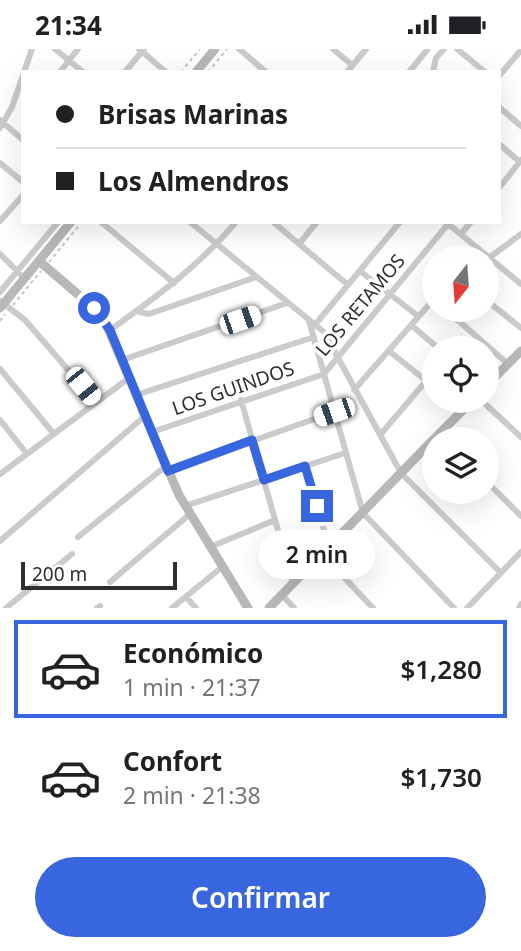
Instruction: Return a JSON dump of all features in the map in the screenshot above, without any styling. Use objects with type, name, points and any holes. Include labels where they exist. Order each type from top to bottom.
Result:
[{"type":"street","points":[[26,70],[32,49]]},
{"type":"street","points":[[55,49],[81,70]]},
{"type":"street","points":[[62,70],[78,49]]},
{"type":"street","points":[[198,70],[215,49]]},
{"type":"street","points":[[239,49],[264,70]]},
{"type":"street","points":[[332,49],[352,65]]},
{"type":"street","points":[[348,70],[366,49]]},
{"type":"street","points":[[433,70],[436,58],[444,49]]},
{"type":"street","points":[[457,49],[483,70]]},
{"type":"street","points":[[127,70],[142,50],[164,70]]},
{"type":"street","points":[[411,70],[426,50],[436,58]]},
{"type":"street","points":[[501,74],[521,50]]},
{"type":"street","points":[[20,91],[1,124],[21,139]]},
{"type":"street","points":[[501,109],[521,126]]},
{"type":"street","points":[[501,146],[520,161],[501,185]]},
{"type":"street","points":[[0,163],[21,180]]},
{"type":"street","points":[[0,221],[21,197]]},
{"type":"street","points":[[0,292],[56,224]]},
{"type":"street","points":[[69,224],[1,304],[25,320],[96,402]]},
{"type":"street","points":[[103,224],[174,283]]},
{"type":"street","points":[[192,224],[313,328],[324,332],[401,473],[501,573]]},
{"type":"street","points":[[110,330],[174,283],[217,245],[234,224]]},
{"type":"street","points":[[275,224],[348,285]]},
{"type":"street","points":[[299,244],[315,224]]},
{"type":"street","points":[[136,394],[313,328],[398,224]]},
{"type":"street","name":"LOS RETAMOS","points":[[324,374],[447,224]]},
{"type":"street","points":[[449,224],[474,245]]},
{"type":"street","points":[[461,234],[469,224]]},
{"type":"street","points":[[499,250],[521,234]]},
{"type":"street","points":[[0,254],[24,278]]},
{"type":"street","points":[[38,261],[94,308],[110,330],[187,510],[248,608]]},
{"type":"street","points":[[499,266],[521,284]]},
{"type":"street","points":[[360,271],[418,317]]},
{"type":"street","points":[[136,311],[149,314],[256,277]]},
{"type":"street","points":[[122,360],[287,303]]},
{"type":"street","points":[[499,310],[521,328]]},
{"type":"street","points":[[354,390],[422,312]]},
{"type":"street","points":[[461,322],[510,362],[521,367]]},
{"type":"street","points":[[411,325],[424,336]]},
{"type":"street","points":[[313,328],[363,513],[454,608]]},
{"type":"street","points":[[389,351],[422,378]]},
{"type":"street","points":[[499,373],[521,351]]},
{"type":"street","points":[[0,369],[54,434]]},
{"type":"street","name":"LOS GUINDOS","points":[[152,432],[324,374]]},
{"type":"street","points":[[0,474],[130,378]]},
{"type":"street","points":[[380,435],[422,386]]},
{"type":"street","points":[[241,400],[293,583]]},
{"type":"street","points":[[78,537],[167,468],[334,412]]},
{"type":"street","points":[[448,427],[461,413]]},
{"type":"street","points":[[495,413],[521,437]]},
{"type":"street","points":[[0,541],[145,416]]},
{"type":"street","points":[[0,420],[27,454]]},
{"type":"street","points":[[110,582],[187,510],[345,453]]},
{"type":"street","points":[[269,608],[422,453]]},
{"type":"street","points":[[305,466],[325,551],[373,608]]},
{"type":"street","points":[[499,494],[521,516]]},
{"type":"street","points":[[210,547],[275,520]]},
{"type":"street","points":[[469,608],[521,552]]},
{"type":"street","points":[[6,608],[72,554]]},
{"type":"street","points":[[172,608],[222,566]]},
{"type":"street","points":[[282,595],[294,608]]},
{"type":"street","points":[[186,597],[196,608]]},
{"type":"path","points":[[183,70],[200,49]]},
{"type":"path","points":[[210,70],[227,49]]},
{"type":"route","points":[[94,308],[110,330],[168,471],[252,440],[264,480],[305,466],[317,506]]}]
